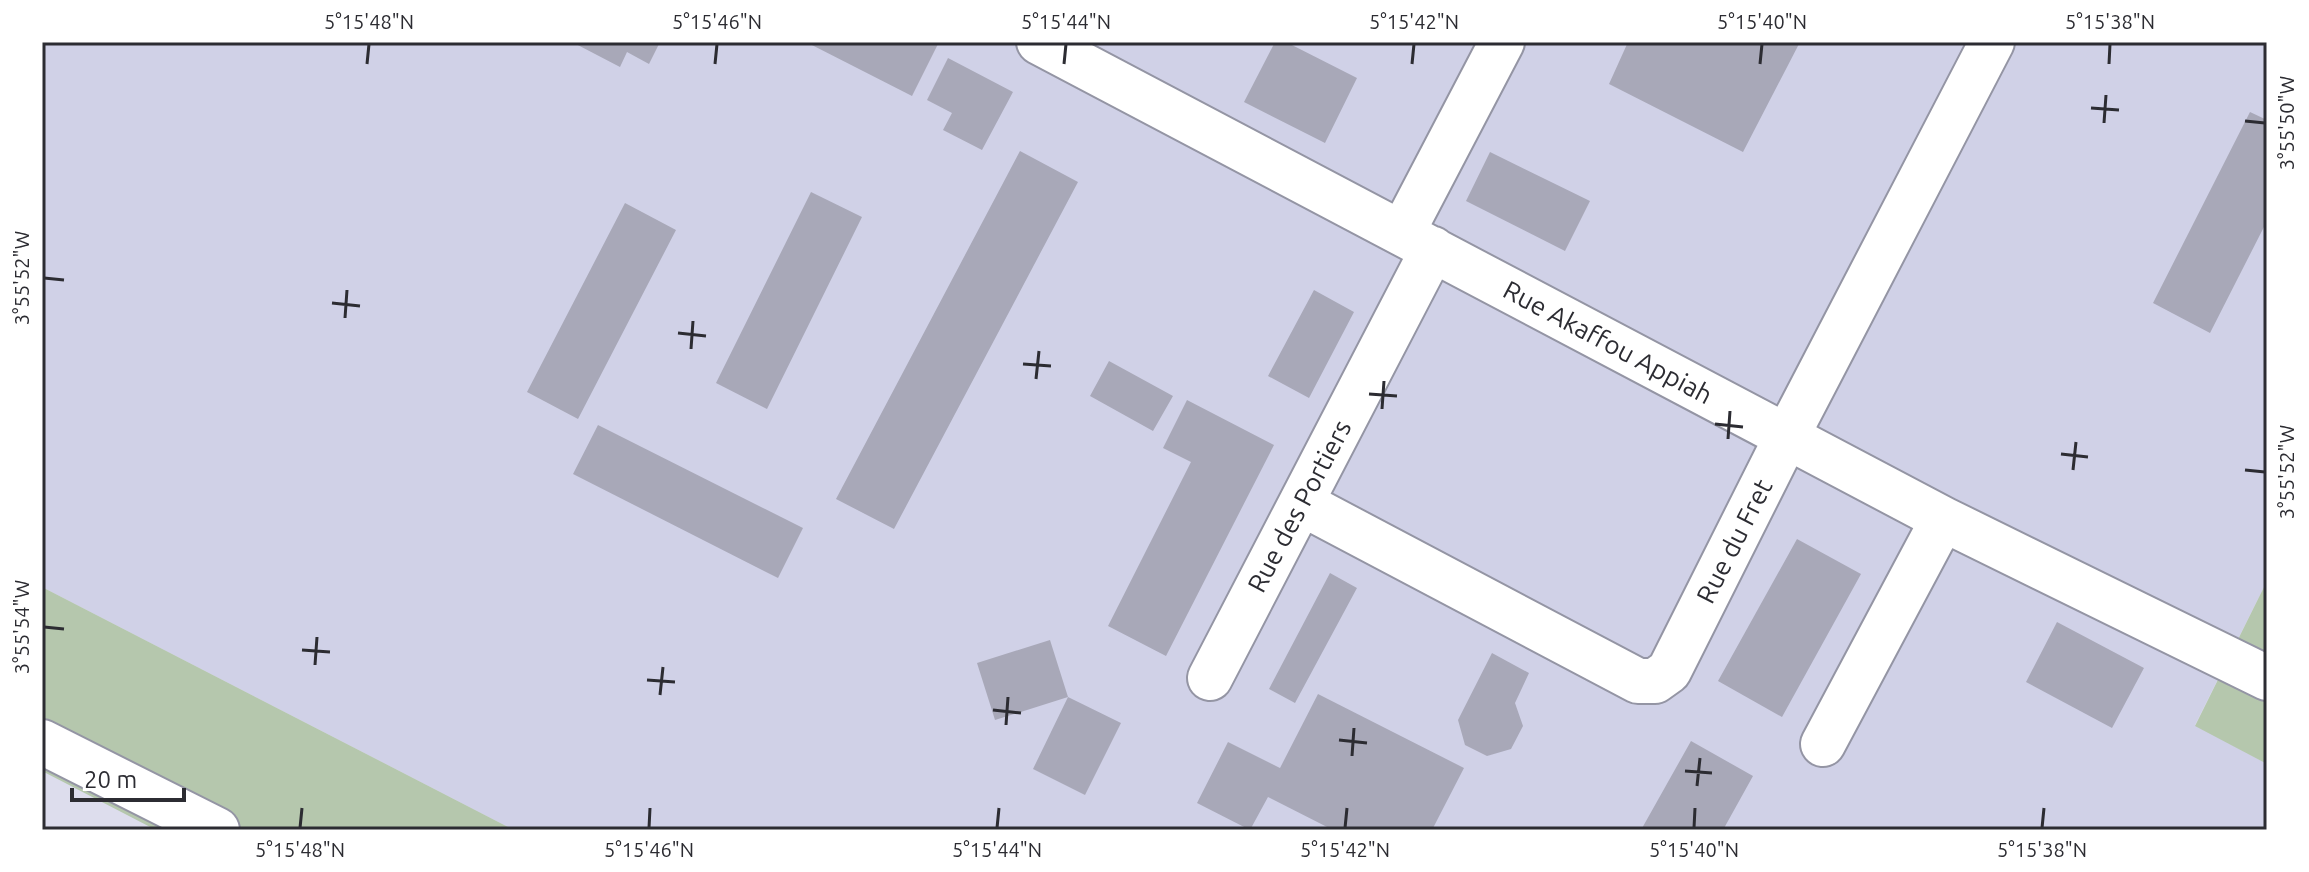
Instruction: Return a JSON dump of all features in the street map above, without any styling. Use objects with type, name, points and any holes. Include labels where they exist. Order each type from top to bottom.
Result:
[{"type":"lane","name":"Rue Akaffou Appiah","points":[[1039,42],[1943,519],[2267,678]]},
{"type":"lane","name":"Rue des Portiers","points":[[1210,678],[1301,503],[1418,241],[1502,42]]},
{"type":"lane","name":"Rue du Fret","points":[[1301,503],[1638,681],[1655,681],[1669,671],[1992,42]]},
{"type":"lane","points":[[1823,744],[1943,519]]},
{"type":"lane","points":[[42,742],[217,830]]},
{"type":"shaded area","points":[[42,42],[2267,42],[2267,581],[2195,725],[2267,764],[2267,830],[514,830],[42,587]]},
{"type":"green space","points":[[2267,581],[2267,764],[2195,726]]},
{"type":"green space","points":[[42,587],[514,830],[156,830],[42,771]]},
{"type":"building","points":[[572,42],[660,42],[649,64],[627,52],[620,67]]},
{"type":"building","points":[[806,42],[939,42],[912,96]]},
{"type":"building","points":[[1275,42],[1286,42],[1357,78],[1325,143],[1244,102]]},
{"type":"building","points":[[1628,42],[1800,42],[1743,152],[1609,84]]},
{"type":"building","points":[[948,58],[1013,92],[982,150],[943,130],[952,113],[927,100]]},
{"type":"building","points":[[2250,112],[2267,120],[2267,221],[2210,333],[2153,303]]},
{"type":"building","points":[[1020,151],[1078,182],[894,529],[836,499]]},
{"type":"building","points":[[1490,152],[1590,201],[1565,251],[1466,201]]},
{"type":"building","points":[[811,192],[862,217],[767,409],[716,383]]},
{"type":"building","points":[[625,203],[676,230],[578,419],[527,392]]},
{"type":"building","points":[[1314,290],[1354,312],[1309,398],[1268,376]]},
{"type":"building","points":[[1109,361],[1173,396],[1153,431],[1090,396]]},
{"type":"building","points":[[1187,400],[1274,445],[1166,656],[1108,626],[1191,462],[1163,448]]},
{"type":"building","points":[[598,425],[803,528],[778,578],[573,474]]},
{"type":"building","points":[[1797,539],[1861,574],[1782,717],[1718,681]]},
{"type":"building","points":[[1330,573],[1357,588],[1295,703],[1269,689]]},
{"type":"building","points":[[2057,622],[2144,668],[2112,728],[2026,682]]},
{"type":"building","points":[[1050,640],[1068,697],[995,720],[977,663]]},
{"type":"building","points":[[1492,653],[1529,673],[1515,703],[1523,726],[1511,749],[1487,756],[1465,745],[1458,720]]},
{"type":"building","points":[[1318,694],[1464,768],[1432,830],[1333,830],[1268,797],[1250,830],[1197,803],[1228,742],[1280,768]]},
{"type":"building","points":[[1068,697],[1121,723],[1085,795],[1033,769]]},
{"type":"building","points":[[1691,741],[1753,776],[1723,830],[1641,830]]}]
